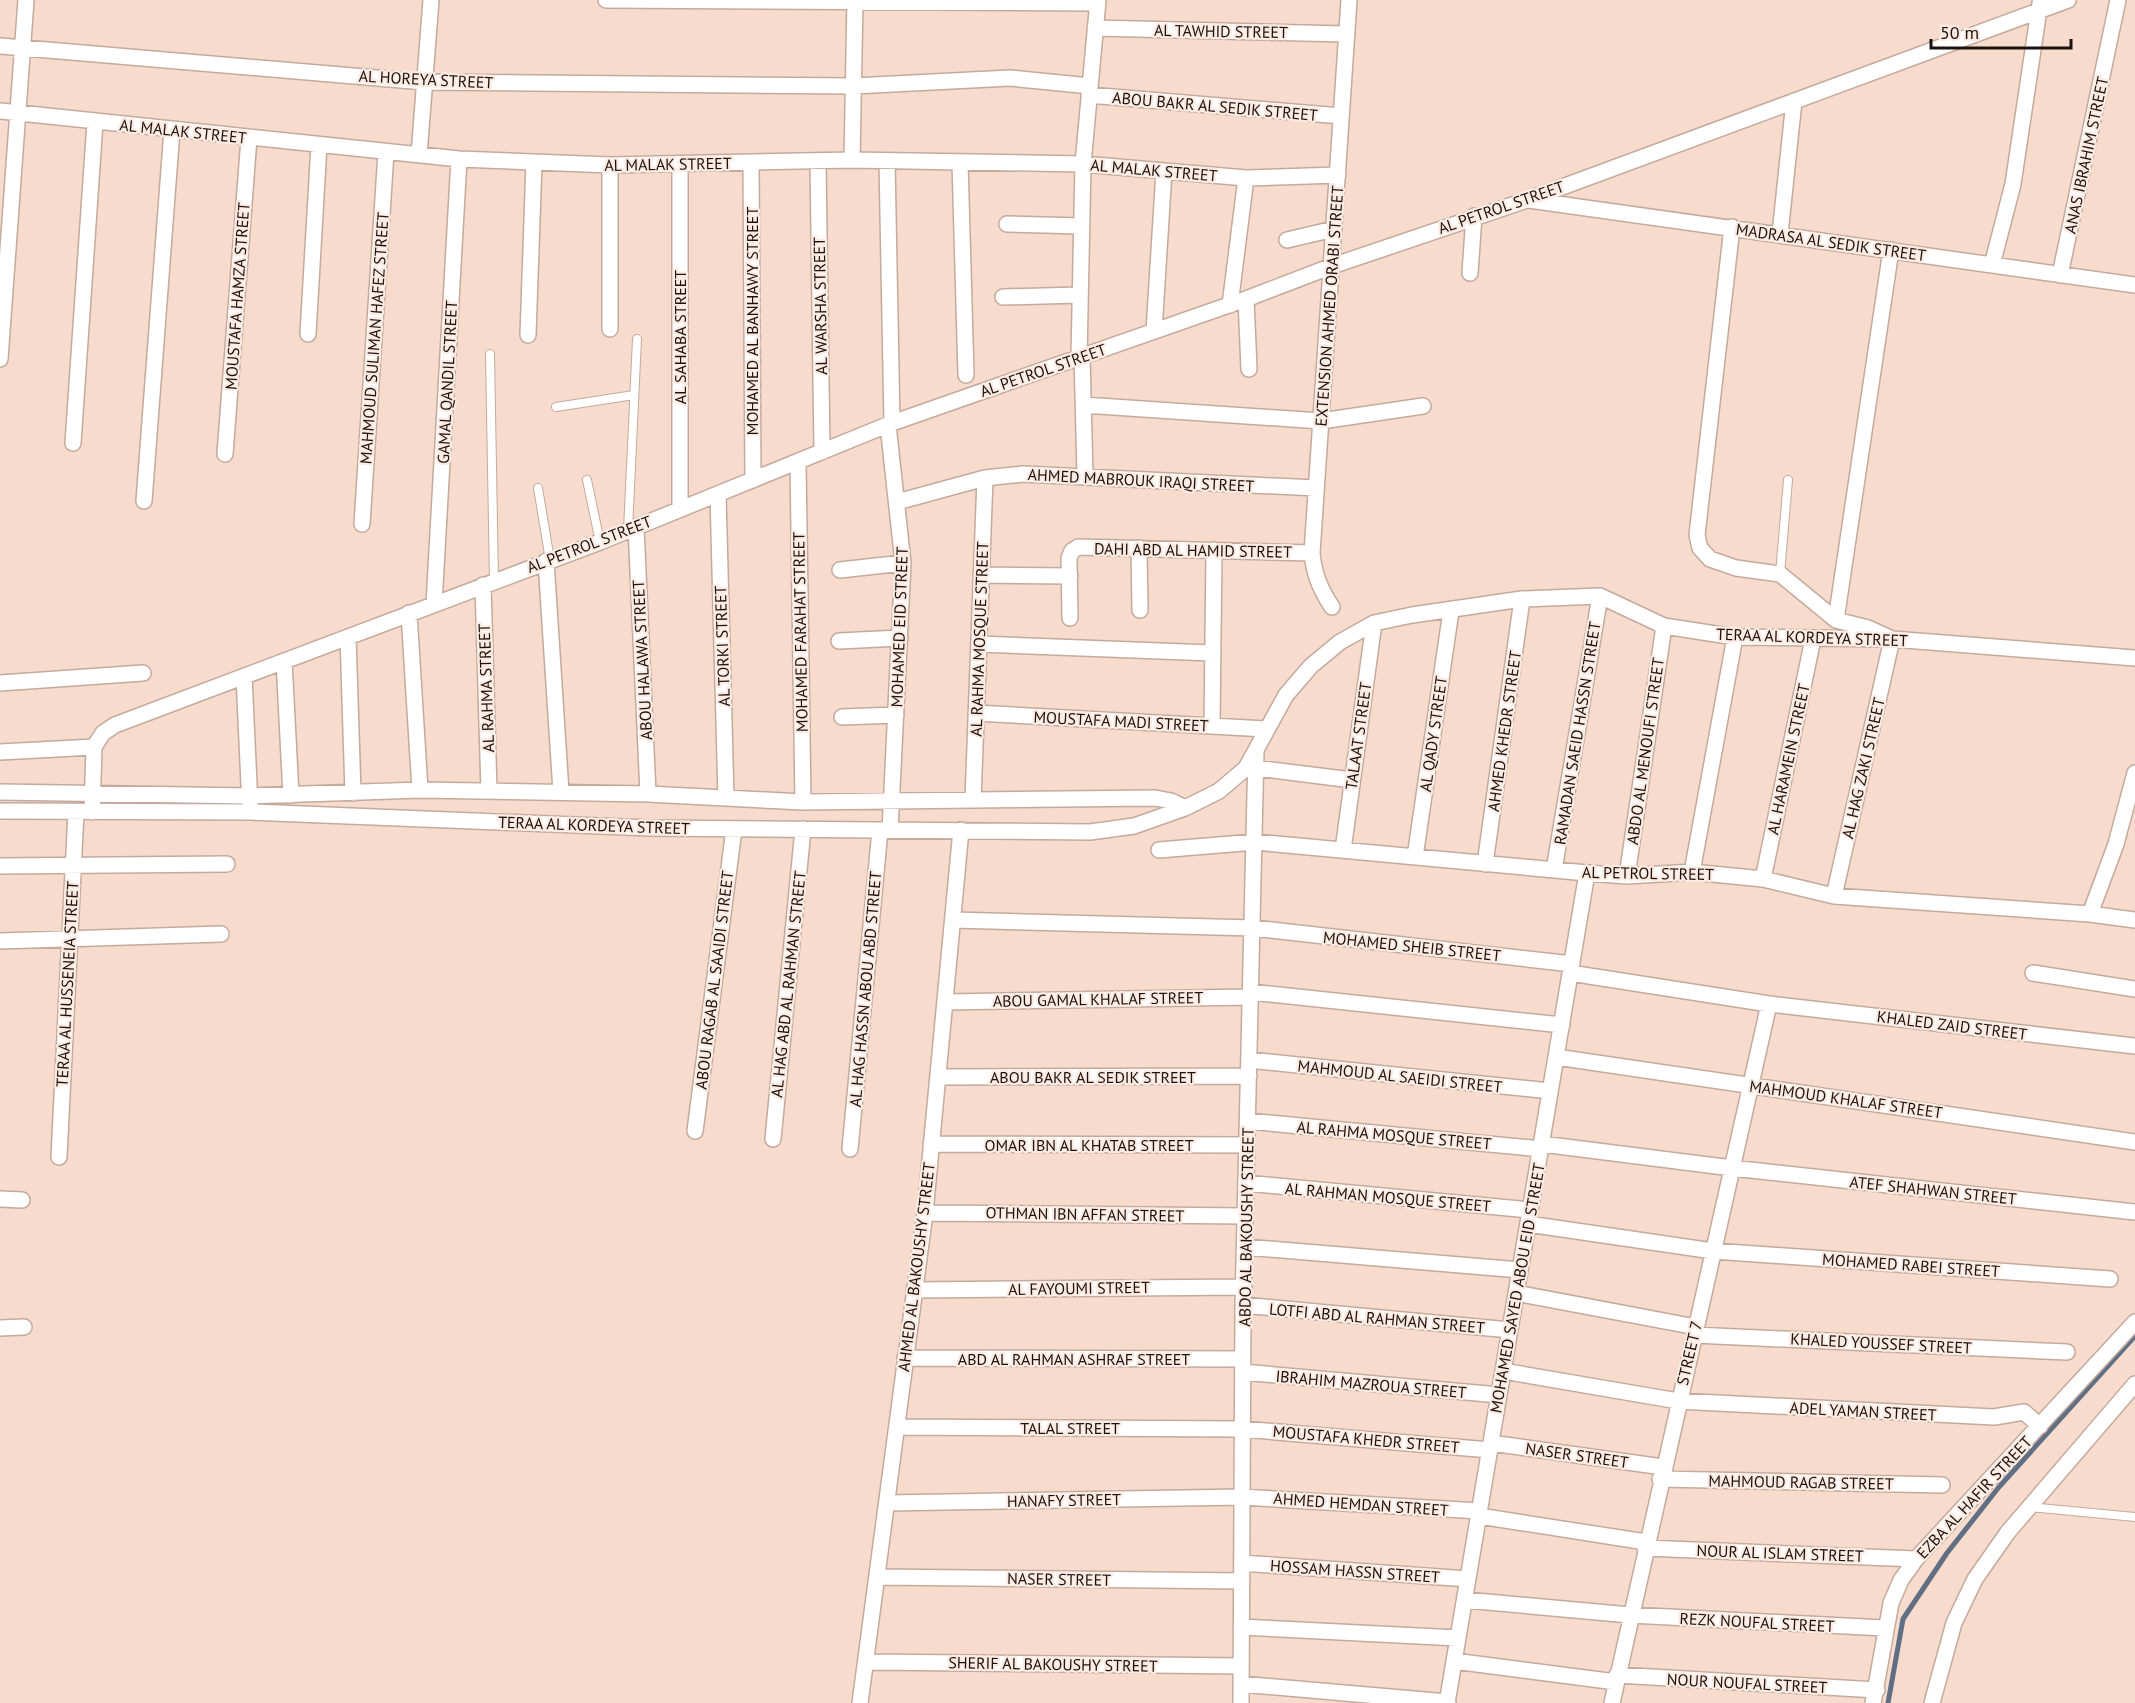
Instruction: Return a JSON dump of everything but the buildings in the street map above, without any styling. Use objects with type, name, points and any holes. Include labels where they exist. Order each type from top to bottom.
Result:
[{"type":"street","points":[[0,359],[26,0]]},
{"type":"street","points":[[419,155],[431,0]]},
{"type":"street","points":[[606,0],[1098,2],[1083,164],[1081,226],[1080,295],[1085,475]]},
{"type":"street","name":"EXTENSION AHMED ORABI STREET","points":[[1332,607],[1321,591],[1314,572],[1312,553],[1348,0]]},
{"type":"street","name":"AL PETROL STREET","points":[[94,747],[103,732],[115,725],[600,542],[890,424],[1230,305],[1474,216],[1527,200],[1794,101],[2040,6],[2068,0]]},
{"type":"street","name":"ANAS IBRAHIM STREET","points":[[2060,275],[2118,0]]},
{"type":"street","points":[[852,160],[855,1]]},
{"type":"street","points":[[1992,265],[2013,183],[2040,6]]},
{"type":"street","name":"AL TAWHID STREET","points":[[1095,28],[1347,34]]},
{"type":"street","name":"AL HOREYA STREET","points":[[0,46],[424,82],[854,86],[1010,78],[1089,91]]},
{"type":"street","name":"ABOU BAKR AL SEDIK STREET","points":[[1089,91],[1341,116]]},
{"type":"street","points":[[1780,234],[1794,101]]},
{"type":"street","name":"AL MALAK STREET","points":[[0,111],[459,159],[610,165],[852,160],[1083,164],[1246,178],[1338,175]]},
{"type":"street","points":[[73,443],[95,122]]},
{"type":"street","points":[[144,501],[172,130]]},
{"type":"street","name":"MOUSTAFA HAMZA STREET","points":[[225,454],[249,138]]},
{"type":"street","points":[[308,334],[319,145]]},
{"type":"street","name":"MAHMOUD SULIMAN HAFEZ STREET","points":[[362,524],[386,152]]},
{"type":"street","name":"GAMAL QANDIL STREET","points":[[434,604],[459,159]]},
{"type":"street","name":"AL WARSHA STREET","points":[[818,161],[822,452]]},
{"type":"street","name":"MOHAMED EID STREET","points":[[885,830],[891,801],[903,563],[890,424],[887,161]]},
{"type":"street","points":[[528,335],[534,162]]},
{"type":"street","points":[[960,162],[966,375]]},
{"type":"street","name":"MOHAMED AL BANHAWY STREET","points":[[751,163],[753,480]]},
{"type":"street","points":[[610,165],[610,329]]},
{"type":"street","name":"AL SAHABA STREET","points":[[680,165],[680,509]]},
{"type":"street","points":[[1154,331],[1164,171]]},
{"type":"street","points":[[1230,305],[1246,178]]},
{"type":"street","name":"MADRASA AL SEDIK STREET","points":[[1527,200],[2135,285]]},
{"type":"street","points":[[1470,273],[1474,216]]},
{"type":"street","points":[[1007,224],[1081,226]]},
{"type":"street","points":[[1732,227],[1697,535],[1700,548],[1710,559],[1736,568],[1780,574],[1836,620],[1868,628],[1892,639]]},
{"type":"street","points":[[1287,240],[1334,229]]},
{"type":"street","points":[[1836,620],[1892,250]]},
{"type":"street","points":[[1004,297],[1080,295]]},
{"type":"street","points":[[1246,299],[1249,369]]},
{"type":"street","points":[[1084,405],[1321,421],[1423,406]]},
{"type":"street","name":"MOHAMED FARAHAT STREET","points":[[798,462],[802,802]]},
{"type":"street","name":"AHMED MABROUK IRAQI STREET","points":[[897,502],[985,478],[1023,474],[1085,475],[1316,488]]},
{"type":"street","name":"AL RAHMA MOSQUE STREET","points":[[973,800],[985,478]]},
{"type":"street","name":"AL TORKI STREET","points":[[718,494],[726,798]]},
{"type":"street","name":"ABOU HALAWA STREET","points":[[632,528],[648,794]]},
{"type":"street","name":"DAHI ABD AL HAMID STREET","points":[[1070,618],[1069,558],[1075,548],[1312,553]]},
{"type":"street","points":[[1139,548],[1140,610]]},
{"type":"street","points":[[1212,726],[1214,550]]},
{"type":"street","points":[[548,560],[561,792]]},
{"type":"street","points":[[840,570],[903,563]]},
{"type":"street","points":[[981,575],[1070,576]]},
{"type":"street","name":"AL RAHMA STREET","points":[[489,583],[489,791]]},
{"type":"street","name":"TERAA AL KORDEYA STREET","points":[[0,811],[251,812],[649,828],[1090,832],[1134,826],[1185,808],[1219,791],[1246,768],[1286,695],[1311,666],[1340,642],[1374,623],[1522,599],[1600,596],[1664,626],[1735,637],[1892,639],[2135,658]]},
{"type":"street","name":"RAMADAN SAEID HASSN STREET","points":[[1554,870],[1600,596]]},
{"type":"street","name":"AHMED KHEDR STREET","points":[[1485,864],[1522,599]]},
{"type":"street","name":"AL QADY STREET","points":[[1415,857],[1450,611]]},
{"type":"street","points":[[409,614],[420,790]]},
{"type":"street","name":"TALAAT STREET","points":[[1343,850],[1374,623]]},
{"type":"street","name":"ABDO AL MENOUFI STREET","points":[[1627,876],[1664,626]]},
{"type":"street","points":[[348,637],[353,793]]},
{"type":"street","points":[[1692,873],[1735,637]]},
{"type":"street","points":[[839,641],[900,638]]},
{"type":"street","name":"AL HARAMEIN STREET","points":[[1763,879],[1813,639]]},
{"type":"street","name":"AL HAG ZAKI STREET","points":[[1834,896],[1892,639]]},
{"type":"street","points":[[979,644],[1212,653]]},
{"type":"street","points":[[284,661],[291,795]]},
{"type":"street","points":[[0,684],[143,673]]},
{"type":"street","points":[[244,676],[251,812]]},
{"type":"street","name":"MOUSTAFA MADI STREET","points":[[976,713],[1266,729]]},
{"type":"street","points":[[842,717],[896,715]]},
{"type":"street","points":[[0,752],[94,747],[92,812]]},
{"type":"street","name":"ABDO AL BAKOUSHY STREET","points":[[1241,1703],[1245,1216],[1256,751]]},
{"type":"street","points":[[1256,768],[1352,780]]},
{"type":"street","points":[[2090,914],[2116,844],[2135,773]]},
{"type":"street","name":"TERAA AL KORDEYA STREET","points":[[0,792],[250,796],[420,790],[648,794],[802,802],[1155,798],[1171,801],[1185,808]]},
{"type":"street","name":"TERAA AL HUSSENEIA STREET","points":[[58,1157],[76,812]]},
{"type":"street","name":"ABOU RAGAB AL SAAIDI STREET","points":[[694,1131],[734,829]]},
{"type":"street","name":"AL HAG ABD AL RAHMAN STREET","points":[[773,1139],[803,829]]},
{"type":"street","name":"AL HAG HASSN ABOU ABD STREET","points":[[850,1149],[885,830]]},
{"type":"street","name":"AHMED AL BAKOUSHY STREET","points":[[860,1703],[925,1213],[961,830]]},
{"type":"street","name":"AL PETROL STREET","points":[[1158,850],[1255,842],[1627,876],[1692,873],[1763,879],[1834,896],[2090,914],[2135,920]]},
{"type":"street","points":[[0,866],[227,864]]},
{"type":"street","name":"MOHAMED SAYED ABOU EID STREET","points":[[1448,1702],[1587,873]]},
{"type":"street","name":"MOHAMED SHEIB STREET","points":[[952,920],[1253,928],[1571,968],[1769,1004]]},
{"type":"street","points":[[0,941],[221,934]]},
{"type":"street","points":[[2033,973],[2135,988]]},
{"type":"street","name":"ABOU GAMAL KHALAF STREET","points":[[945,1002],[1251,995],[1562,1025]]},
{"type":"street","name":"KHALED ZAID STREET","points":[[1769,1004],[2135,1046]]},
{"type":"street","name":"STREET 7","points":[[1612,1703],[1645,1545],[1769,1004]]},
{"type":"street","name":"MAHMOUD KHALAF STREET","points":[[1556,1057],[2135,1142]]},
{"type":"street","name":"MAHMOUD AL SAEIDI STREET","points":[[1249,1060],[1550,1091]]},
{"type":"street","name":"ABOU BAKR AL SEDIK STREET","points":[[938,1077],[1249,1076]]},
{"type":"street","name":"AL RAHMA MOSQUE STREET","points":[[1248,1121],[1541,1146],[1732,1168]]},
{"type":"street","name":"OMAR IBN AL KHATAB STREET","points":[[931,1144],[1247,1146]]},
{"type":"street","name":"ATEF SHAHWAN STREET","points":[[1732,1168],[2135,1212]]},
{"type":"street","name":"AL RAHMAN MOSQUE STREET","points":[[1246,1184],[1529,1217],[1713,1251]]},
{"type":"street","points":[[0,1199],[22,1200]]},
{"type":"street","name":"OTHMAN IBN AFFAN STREET","points":[[925,1213],[1245,1216]]},
{"type":"street","points":[[1245,1247],[1520,1270]]},
{"type":"street","name":"MOHAMED RABEI STREET","points":[[1713,1251],[2110,1279]]},
{"type":"street","name":"AL FAYOUMI STREET","points":[[914,1290],[1244,1287]]},
{"type":"street","name":"KHALED YOUSSEF STREET","points":[[1516,1293],[1695,1331],[2067,1352]]},
{"type":"street","name":"LOTFI ABD AL RAHMAN STREET","points":[[1244,1305],[1510,1330]]},
{"type":"street","name":"EZBA AL HAFIR STREET","points":[[1875,1697],[1884,1628],[1891,1604],[1916,1559],[2040,1426],[2093,1364],[2135,1322]]},
{"type":"street","points":[[0,1328],[24,1327]]},
{"type":"street","name":"ABD AL RAHMAN ASHRAF STREET","points":[[905,1358],[1243,1366]]},
{"type":"street","name":"IBRAHIM MAZROUA STREET","points":[[1243,1366],[1499,1395]]},
{"type":"street","points":[[1503,1371],[1678,1401]]},
{"type":"street","points":[[1932,1703],[1954,1623],[1975,1579],[2030,1507],[2135,1384]]},
{"type":"street","name":"ADEL YAMAN STREET","points":[[1678,1401],[1994,1417],[2024,1412],[2040,1426]]},
{"type":"street","name":"TALAL STREET","points":[[897,1427],[1242,1429]]},
{"type":"street","name":"MOUSTAFA KHEDR STREET","points":[[1242,1429],[1490,1447]]},
{"type":"street","name":"NASER STREET","points":[[1490,1447],[1662,1473]]},
{"type":"street","name":"MAHMOUD RAGAB STREET","points":[[1662,1473],[1942,1485]]},
{"type":"street","name":"HANAFY STREET","points":[[887,1503],[1242,1497]]},
{"type":"street","name":"AHMED HEMDAN STREET","points":[[1242,1497],[1479,1514]]},
{"type":"street","name":"NOUR AL ISLAM STREET","points":[[1479,1514],[1645,1545],[1916,1559]]},
{"type":"street","name":"HOSSAM HASSN STREET","points":[[1242,1563],[1468,1579]]},
{"type":"street","name":"NASER STREET","points":[[877,1577],[1242,1581]]},
{"type":"street","name":"REZK NOUFAL STREET","points":[[1465,1600],[1630,1616],[1884,1628]]},
{"type":"street","points":[[1241,1627],[1458,1638]]},
{"type":"street","name":"NOUR NOUFAL STREET","points":[[1454,1661],[1617,1678],[1875,1697]]},
{"type":"street","name":"SHERIF AL BAKOUSHY STREET","points":[[866,1662],[1241,1666]]},
{"type":"street","points":[[1241,1684],[1448,1702]]},
{"type":"lane","points":[[632,528],[637,339]]},
{"type":"lane","points":[[489,583],[490,354]]},
{"type":"lane","points":[[556,407],[634,394]]},
{"type":"lane","points":[[586,480],[600,542]]},
{"type":"lane","points":[[1780,574],[1788,480]]},
{"type":"lane","points":[[538,488],[548,560]]},
{"type":"lane","points":[[2030,1507],[2135,1517]]},
{"type":"waterway","points":[[1888,1703],[1903,1619],[1947,1553],[1999,1487],[2135,1336]]}]
